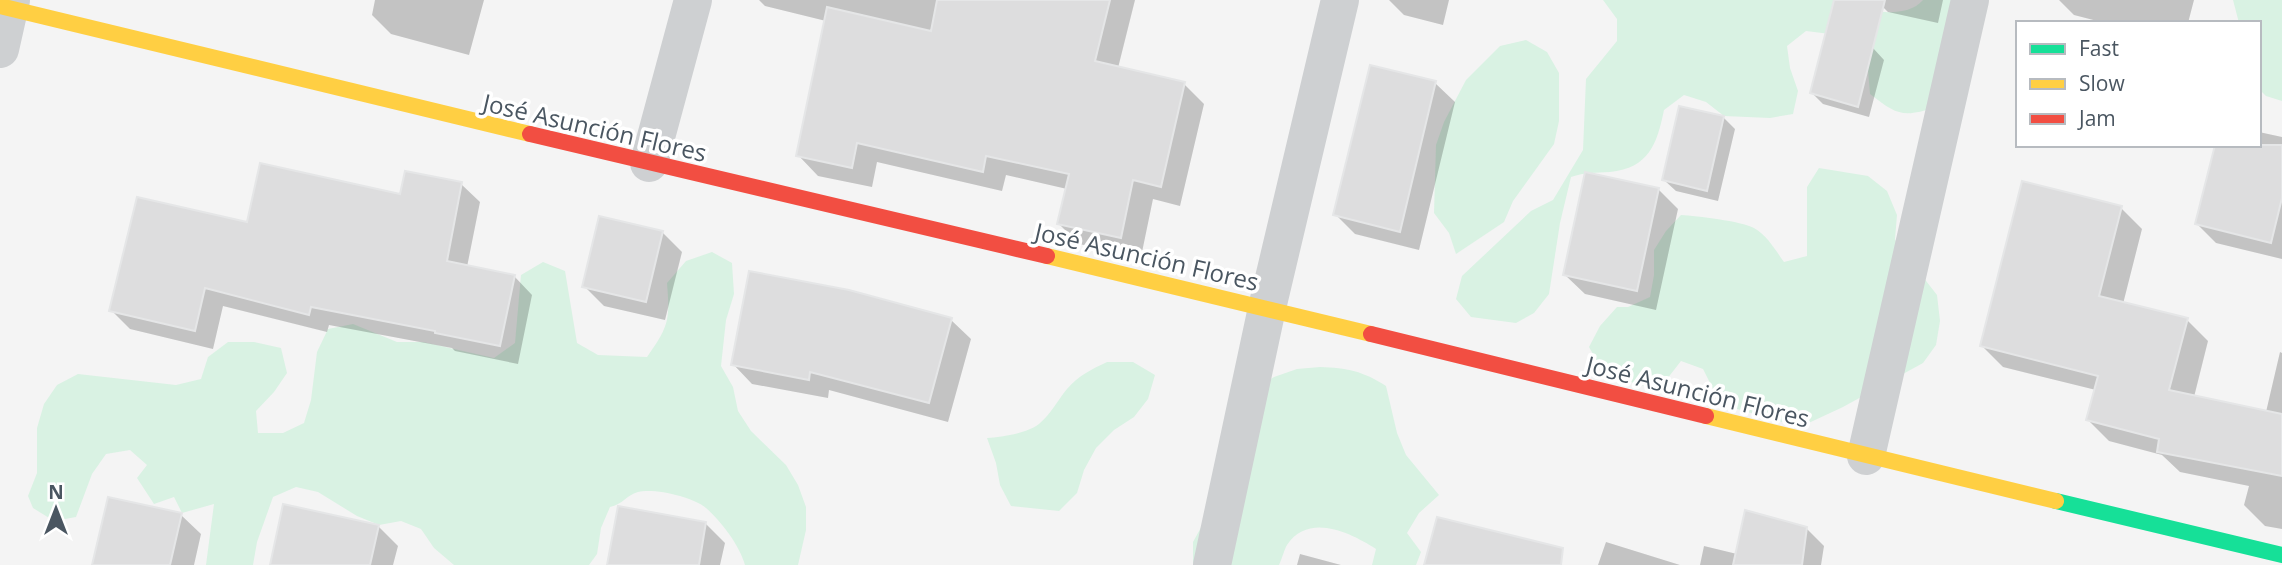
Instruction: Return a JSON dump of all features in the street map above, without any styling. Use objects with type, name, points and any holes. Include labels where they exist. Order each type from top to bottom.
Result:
[{"type":"street","points":[[649,163],[693,0]]},
{"type":"street","points":[[1212,565],[1267,308],[1340,0]]},
{"type":"street","points":[[1866,456],[1970,0]]},
{"type":"street","points":[[0,49],[7,5]]},
{"type":"street","name":"José Asunción Flores","points":[[7,5],[649,163],[1267,308],[1866,456],[2282,555]]},
{"type":"green space","points":[[1603,0],[1865,0],[1873,11],[1899,12],[1918,5],[1923,0],[1968,0],[1936,107],[1916,113],[1901,112],[1870,94],[1868,70],[1873,47],[1870,39],[1806,31],[1787,46],[1790,68],[1798,91],[1793,114],[1770,118],[1724,116],[1706,102],[1684,95],[1664,110],[1654,144],[1642,160],[1623,170],[1571,177],[1560,223],[1549,294],[1534,313],[1516,323],[1471,317],[1456,299],[1462,276],[1531,211],[1553,200],[1583,150],[1586,79],[1617,41],[1617,19]]},
{"type":"green space","points":[[2233,0],[2282,0],[2282,101],[2266,96],[2261,91],[2261,21],[2238,21]]},
{"type":"green space","points":[[1526,40],[1547,52],[1559,73],[1559,121],[1554,144],[1513,201],[1504,222],[1456,254],[1449,233],[1434,213],[1436,145],[1444,122],[1466,80],[1500,46]]},
{"type":"green space","points":[[1819,168],[1868,176],[1887,191],[1897,215],[1895,239],[1903,260],[1923,277],[1937,295],[1940,321],[1936,345],[1923,363],[1843,407],[1800,427],[1730,407],[1713,389],[1703,369],[1681,361],[1667,379],[1645,386],[1623,380],[1601,368],[1589,347],[1600,326],[1617,307],[1628,307],[1650,297],[1654,275],[1654,250],[1666,231],[1681,215],[1748,225],[1767,239],[1784,262],[1807,256],[1807,187]]},
{"type":"green space","points":[[712,252],[732,263],[734,294],[726,320],[721,366],[733,387],[738,411],[751,431],[786,465],[798,485],[806,507],[806,530],[798,565],[745,565],[729,534],[706,508],[683,497],[654,491],[634,493],[610,507],[601,528],[597,554],[589,565],[454,565],[434,548],[421,529],[401,521],[379,525],[357,516],[318,492],[296,487],[273,497],[257,542],[253,565],[206,565],[214,504],[182,513],[174,497],[154,504],[137,478],[147,465],[130,450],[106,454],[92,474],[76,517],[54,521],[33,508],[28,496],[37,473],[37,428],[44,404],[57,385],[78,374],[176,385],[201,379],[208,357],[228,342],[254,342],[281,348],[287,373],[256,411],[258,433],[283,433],[304,423],[311,400],[317,352],[328,329],[353,324],[397,342],[423,342],[494,358],[515,343],[521,275],[543,262],[565,271],[577,343],[598,355],[647,357],[664,330],[668,314],[667,283],[686,261]]},
{"type":"green space","points":[[1107,362],[1133,362],[1155,375],[1148,399],[1134,417],[1114,430],[1096,448],[1084,470],[1077,493],[1059,511],[1011,506],[1000,485],[987,438],[1014,434],[1039,424],[1076,380]]},
{"type":"green space","points":[[1320,367],[1354,371],[1386,386],[1397,433],[1406,455],[1439,495],[1419,513],[1407,533],[1421,552],[1416,565],[1372,565],[1376,549],[1343,532],[1318,528],[1307,529],[1296,535],[1287,545],[1279,565],[1193,565],[1193,542],[1204,522],[1253,390],[1274,377],[1297,369]]},
{"type":"building","points":[[937,0],[1110,0],[1095,61],[1185,82],[1161,187],[1133,180],[1121,238],[1057,224],[1069,174],[986,156],[983,172],[857,143],[852,168],[796,156],[827,7],[931,31]]},
{"type":"building","points":[[1834,0],[1885,0],[1858,107],[1810,93]]},
{"type":"building","points":[[1370,65],[1436,81],[1400,232],[1333,215]]},
{"type":"building","points":[[1679,106],[1724,116],[1707,191],[1662,180]]},
{"type":"building","points":[[2282,145],[2282,198],[2271,243],[2195,224],[2214,147]]},
{"type":"building","points":[[260,163],[400,194],[405,171],[462,182],[447,261],[515,275],[500,346],[311,307],[309,315],[205,288],[195,331],[109,311],[137,197],[247,222]]},
{"type":"building","points":[[1585,172],[1659,188],[1637,291],[1563,275]]},
{"type":"building","points":[[2022,181],[2122,206],[2099,296],[2188,318],[2169,390],[2282,414],[2282,476],[2157,452],[2159,439],[2086,420],[2098,376],[1980,346]]},
{"type":"building","points":[[599,216],[663,231],[646,302],[582,287]]},
{"type":"building","points":[[749,271],[849,290],[952,318],[929,403],[810,372],[809,380],[731,365]]},
{"type":"building","points":[[108,497],[182,513],[170,565],[92,565]]},
{"type":"building","points":[[283,504],[379,525],[370,565],[270,565]]},
{"type":"building","points":[[618,506],[706,522],[699,565],[607,565]]},
{"type":"building","points":[[1745,510],[1807,527],[1802,565],[1733,565]]},
{"type":"building","points":[[1437,517],[1563,548],[1561,565],[1424,565]]},
{"type":"traffic: fast","points":[[2056,501],[2282,555]]},
{"type":"traffic: slow","points":[[0,6],[530,134]]},
{"type":"traffic: slow","points":[[1047,256],[1371,334]]},
{"type":"traffic: slow","points":[[1706,416],[2056,501]]},
{"type":"traffic: jam","points":[[530,134],[1047,256]]},
{"type":"traffic: jam","points":[[1371,334],[1706,416]]}]
